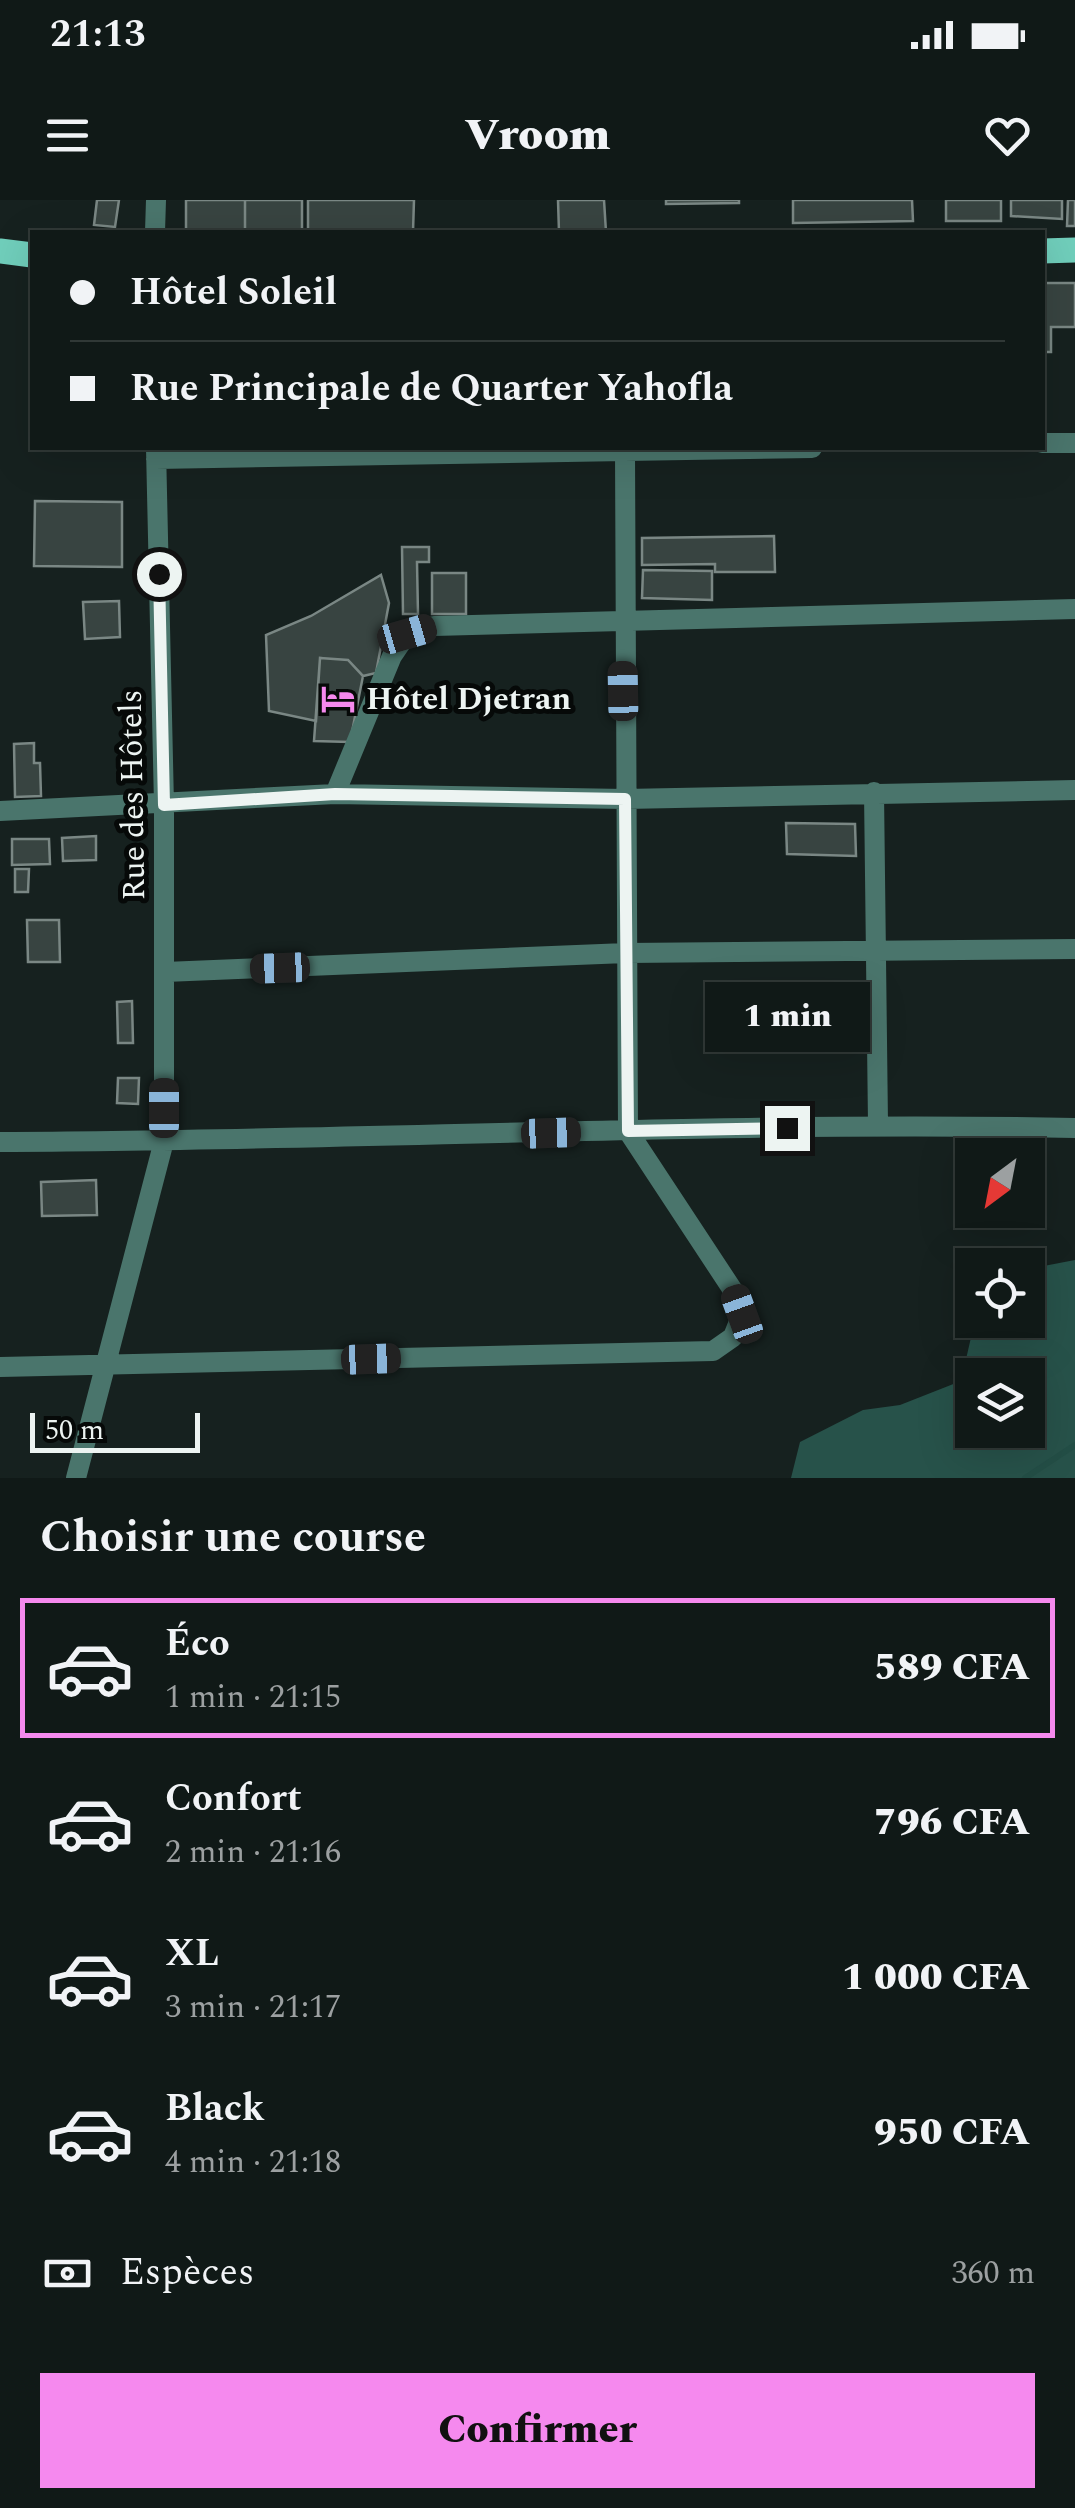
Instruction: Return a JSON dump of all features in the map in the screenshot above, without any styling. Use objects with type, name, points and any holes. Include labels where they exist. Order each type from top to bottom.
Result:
[{"type":"main road","points":[[1045,251],[1075,250]]},
{"type":"main road","points":[[0,251],[30,255]]},
{"type":"street","points":[[155,230],[156,200]]},
{"type":"street","points":[[1045,443],[1075,442]]},
{"type":"street","points":[[156,453],[508,450]]},
{"type":"street","points":[[0,1367],[713,1351],[733,1337],[742,1314],[734,1292],[628,1131],[622,619],[625,450]]},
{"type":"street","name":"Rue des Hôtels","points":[[76,1478],[164,1142],[164,805],[156,453]]},
{"type":"street","points":[[335,794],[392,656],[407,634],[434,626],[1075,609]]},
{"type":"street","points":[[0,810],[335,794],[625,799],[1075,790]]},
{"type":"street","points":[[874,792],[878,1124]]},
{"type":"street","points":[[165,972],[626,953],[1075,949]]},
{"type":"street","points":[[0,1142],[164,1142],[878,1124],[1075,1128]]},
{"type":"green space","points":[[1075,1260],[1075,1478],[791,1478],[800,1442],[863,1410],[900,1405],[955,1383],[955,1448],[1045,1448],[1045,1358],[966,1358],[971,1338],[1045,1338],[1045,1266]]},
{"type":"building","points":[[97,200],[119,200],[115,227],[94,225]]},
{"type":"building","points":[[186,200],[245,200],[245,230],[186,230]]},
{"type":"building","points":[[245,200],[302,200],[302,230],[245,230]]},
{"type":"building","points":[[308,200],[414,200],[413,230],[308,230]]},
{"type":"building","points":[[558,200],[604,200],[606,230],[559,230]]},
{"type":"building","points":[[666,200],[739,200],[739,203],[666,204]]},
{"type":"building","points":[[793,200],[912,200],[913,221],[793,223]]},
{"type":"building","points":[[946,200],[1001,200],[1001,221],[946,221]]},
{"type":"building","points":[[1011,200],[1062,200],[1062,219],[1011,216]]},
{"type":"building","points":[[1068,200],[1075,200],[1075,226],[1067,226]]},
{"type":"building","points":[[1045,283],[1075,283],[1075,327],[1051,327],[1051,352],[1045,352]]},
{"type":"building","points":[[35,501],[122,502],[122,567],[34,566]]},
{"type":"building","points":[[774,536],[775,572],[715,572],[715,564],[642,565],[642,538]]},
{"type":"building","points":[[402,547],[429,547],[429,562],[417,562],[418,614],[403,614]]},
{"type":"building","points":[[643,570],[712,571],[712,600],[642,598]]},
{"type":"building","points":[[432,573],[466,573],[466,614],[432,614]]},
{"type":"building","points":[[381,575],[389,603],[376,673],[363,676],[348,660],[320,658],[316,721],[269,711],[266,635],[311,616]]},
{"type":"building","points":[[119,601],[120,637],[85,639],[83,602]]},
{"type":"building","name":"Hôtel Djetran","points":[[320,658],[348,660],[363,676],[350,742],[314,741]]},
{"type":"building","points":[[34,743],[34,763],[40,763],[41,796],[15,797],[14,744]]},
{"type":"building","points":[[786,823],[855,824],[856,856],[787,854]]},
{"type":"building","points":[[96,836],[96,860],[63,861],[62,838]]},
{"type":"building","points":[[12,839],[49,839],[50,864],[12,865]]},
{"type":"building","points":[[15,869],[29,869],[28,892],[15,892]]},
{"type":"building","points":[[27,920],[59,920],[60,962],[28,962]]},
{"type":"building","points":[[132,1001],[133,1043],[118,1043],[117,1002]]},
{"type":"building","points":[[118,1078],[139,1078],[138,1104],[117,1103]]},
{"type":"building","points":[[96,1180],[97,1215],[42,1216],[41,1182]]},
{"type":"waterway","points":[[1025,1478],[1075,1445]]},
{"type":"place","name":"Hôtel Djetran","points":[[338,699]]},
{"type":"route","points":[[159,574],[164,805],[256,796],[335,794],[625,799],[628,1131],[787,1128]]}]
